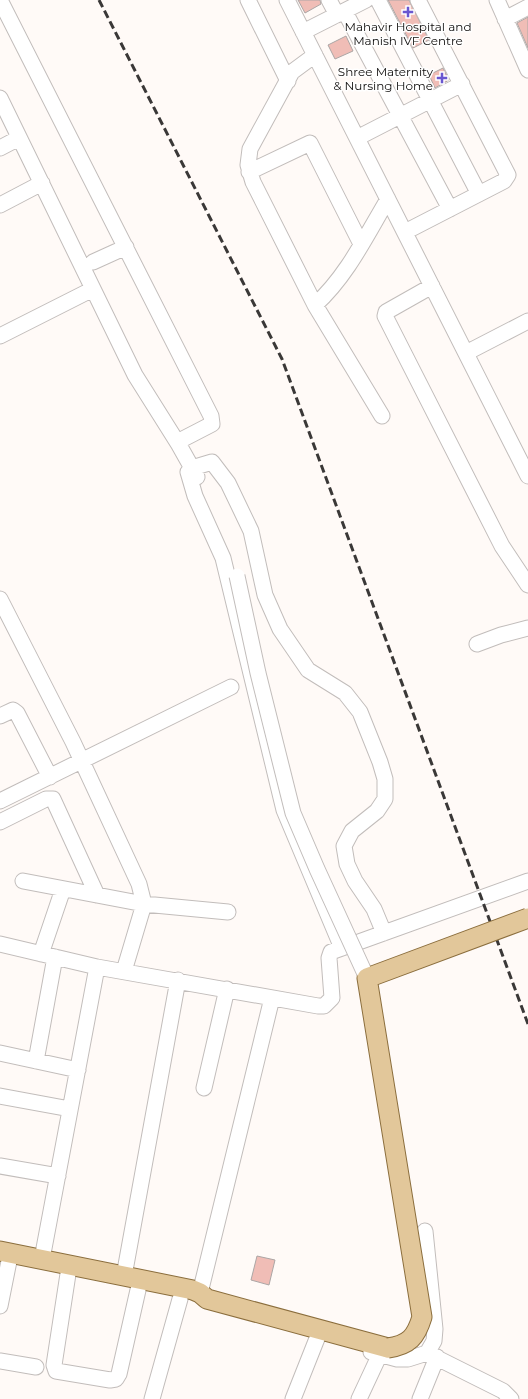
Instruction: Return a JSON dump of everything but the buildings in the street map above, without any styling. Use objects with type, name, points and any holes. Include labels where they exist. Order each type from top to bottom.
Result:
[{"type":"main road","points":[[3,1257],[42,1259],[124,1276],[202,1297],[384,1351],[410,1340],[418,1331],[422,1317],[367,978],[528,918]]},
{"type":"main road","points":[[3,1257],[68,1274],[192,1302],[202,1297]]},
{"type":"street","points":[[0,0],[213,421],[212,424],[183,439],[179,445]]},
{"type":"street","points":[[248,0],[288,80]]},
{"type":"street","points":[[287,0],[528,476]]},
{"type":"street","points":[[329,0],[341,14],[400,115],[450,209]]},
{"type":"street","points":[[303,32],[366,0]]},
{"type":"street","points":[[378,0],[479,194]]},
{"type":"street","points":[[405,232],[479,194],[504,180],[508,175],[418,0]]},
{"type":"street","points":[[497,0],[527,65]]},
{"type":"street","points":[[505,18],[528,7]]},
{"type":"street","points":[[315,55],[292,72],[250,149],[248,157],[249,172],[315,305],[382,416]]},
{"type":"street","points":[[357,138],[462,84]]},
{"type":"street","points":[[0,98],[135,375],[192,468],[232,554],[258,673],[293,813],[317,870],[367,978]]},
{"type":"street","points":[[0,148],[19,138]]},
{"type":"street","points":[[249,172],[310,142],[361,244]]},
{"type":"street","points":[[0,205],[42,184]]},
{"type":"street","points":[[315,305],[338,282],[388,199]]},
{"type":"street","points":[[93,262],[126,247]]},
{"type":"street","points":[[432,286],[386,312],[384,316],[502,546],[528,585]]},
{"type":"street","points":[[0,336],[93,289]]},
{"type":"street","points":[[466,353],[528,321]]},
{"type":"street","points":[[342,948],[284,810],[222,558],[195,496],[188,472],[192,468],[212,462],[228,483],[251,531],[265,595],[280,629],[308,670],[345,693],[360,712],[380,762],[385,779],[385,799],[377,812],[352,831],[344,846],[347,864],[355,881],[374,909],[384,933]]},
{"type":"street","points":[[0,599],[5,624],[82,762],[139,884],[144,904],[124,971]]},
{"type":"street","points":[[477,644],[501,634],[528,629]]},
{"type":"street","points":[[0,801],[82,762],[231,687]]},
{"type":"street","points":[[0,716],[13,710],[17,713],[50,777]]},
{"type":"street","points":[[0,822],[46,799],[53,799],[97,895]]},
{"type":"street","points":[[0,944],[97,967],[324,1006],[329,1002],[332,993],[329,955],[331,952],[528,881]]},
{"type":"street","points":[[23,882],[144,904],[228,912]]},
{"type":"street","points":[[36,1061],[48,955],[63,889]]},
{"type":"street","points":[[42,1259],[97,967]]},
{"type":"street","points":[[124,1276],[178,980]]},
{"type":"street","points":[[204,1088],[227,989]]},
{"type":"street","points":[[272,998],[202,1297],[318,1336],[384,1351],[397,1359],[408,1359],[432,1355],[503,1391],[511,1399]]},
{"type":"street","points":[[0,1053],[78,1070]]},
{"type":"street","points":[[0,1096],[70,1109]]},
{"type":"street","points":[[0,1166],[58,1176]]},
{"type":"street","points":[[420,1399],[432,1355],[436,1329],[425,1231]]},
{"type":"street","points":[[0,1306],[3,1257]]},
{"type":"street","points":[[68,1274],[54,1365],[56,1371],[110,1380],[116,1379],[119,1374],[138,1290]]},
{"type":"street","points":[[152,1399],[180,1299]]},
{"type":"street","points":[[293,1399],[318,1336]]},
{"type":"street","points":[[359,1399],[384,1351]]},
{"type":"street","points":[[0,1361],[36,1367]]},
{"type":"railway","points":[[99,0],[282,359],[528,1024]]},
{"type":"place","name":"Mahavir Hospital and Manish IVF Centre","points":[[408,12]]},
{"type":"place","name":"Shree Maternity & Nursing Home","points":[[442,78]]}]
